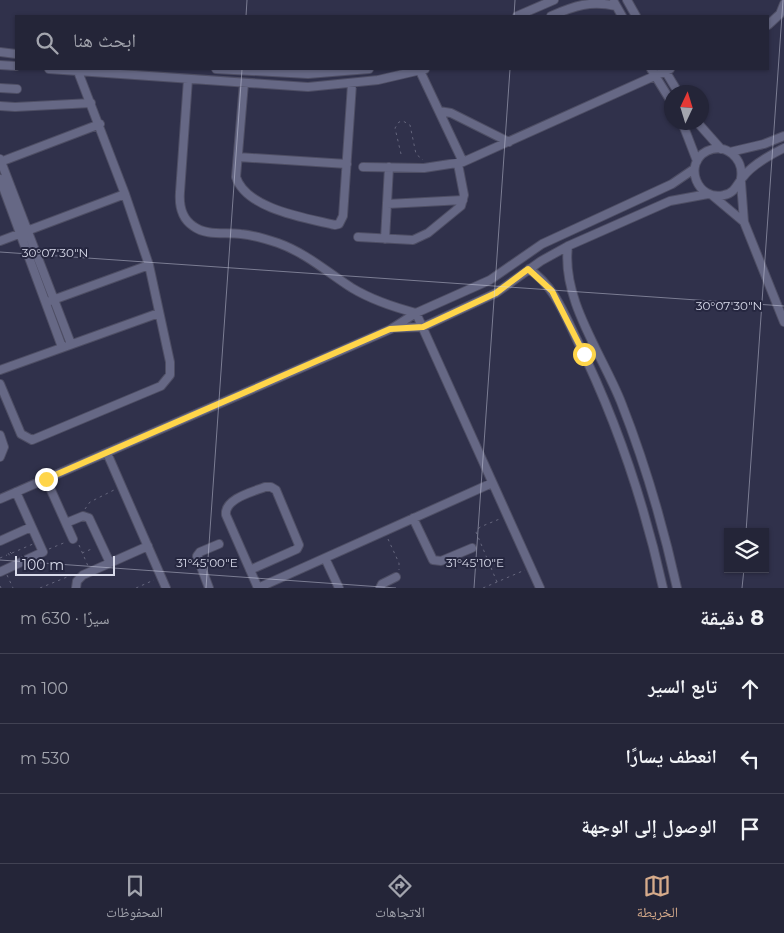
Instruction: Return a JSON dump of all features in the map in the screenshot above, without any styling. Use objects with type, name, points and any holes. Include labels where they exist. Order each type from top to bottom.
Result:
[{"type":"street","points":[[519,15],[554,0]]},
{"type":"street","points":[[627,0],[635,15]]},
{"type":"street","points":[[555,15],[586,3],[615,3],[621,15]]},
{"type":"street","points":[[546,4],[551,7],[552,15]]},
{"type":"street","points":[[769,24],[780,14],[784,4]]},
{"type":"street","points":[[0,52],[15,54]]},
{"type":"street","points":[[0,65],[15,66]]},
{"type":"street","points":[[0,384],[20,434],[32,440],[161,386],[166,382],[171,368],[149,265],[100,124],[78,70],[156,73],[188,79],[284,86],[354,84],[417,70]]},
{"type":"street","points":[[230,70],[284,74],[361,70]]},
{"type":"street","points":[[358,237],[413,240],[421,237],[458,210],[464,200],[461,163],[421,70]]},
{"type":"street","points":[[652,70],[664,90]]},
{"type":"street","points":[[364,167],[432,167],[461,163],[656,76],[665,70]]},
{"type":"street","points":[[667,70],[674,85]]},
{"type":"street","points":[[244,83],[236,177],[244,192],[250,198],[290,214],[335,225],[339,224],[343,216],[354,71]]},
{"type":"street","points":[[284,74],[284,86]]},
{"type":"street","points":[[188,79],[180,205],[184,216],[192,226],[203,231],[266,238],[289,247],[312,258],[351,287],[371,298],[416,313],[540,588]]},
{"type":"street","points":[[0,88],[17,89]]},
{"type":"street","points":[[0,106],[91,103]]},
{"type":"street","points":[[439,110],[452,113],[509,142]]},
{"type":"street","points":[[71,344],[50,301],[0,161],[100,124]]},
{"type":"street","points":[[685,130],[696,165],[697,184],[744,222]]},
{"type":"street","points":[[704,130],[721,149],[730,152],[740,163],[744,222],[784,322]]},
{"type":"street","points":[[730,152],[758,146],[784,136]]},
{"type":"street","points":[[390,329],[423,327],[496,293],[528,269],[568,246],[670,202],[710,195],[723,196],[732,192],[741,179],[760,163],[784,148]]},
{"type":"street","points":[[0,499],[390,329],[416,313],[490,280],[542,244],[672,184],[696,165],[705,153],[721,149]]},
{"type":"street","points":[[238,157],[347,164]]},
{"type":"street","points":[[385,239],[389,168]]},
{"type":"street","points":[[0,179],[24,232]]},
{"type":"street","points":[[0,241],[125,194]]},
{"type":"street","points":[[387,204],[464,200]]},
{"type":"street","points":[[568,246],[566,271],[572,294],[621,401],[658,512],[676,588]]},
{"type":"street","points":[[50,301],[149,265]]},
{"type":"street","points":[[528,269],[552,291],[584,354],[628,460],[645,516],[663,588]]},
{"type":"street","points":[[50,301],[62,347]]},
{"type":"street","points":[[0,370],[159,313]]},
{"type":"street","points":[[0,436],[4,447],[0,457]]},
{"type":"street","points":[[106,453],[166,588]]},
{"type":"street","points":[[46,479],[73,539]]},
{"type":"street","points":[[250,570],[297,549],[299,545],[276,490],[271,487],[265,487],[230,503],[226,508],[226,515],[250,570],[258,588],[492,483]]},
{"type":"street","points":[[2,571],[43,552],[16,492]]},
{"type":"street","points":[[645,516],[658,512]]},
{"type":"street","points":[[66,523],[83,516],[91,520],[110,563]]},
{"type":"street","points":[[414,518],[432,558],[436,561],[472,548]]},
{"type":"street","points":[[0,541],[31,527]]},
{"type":"street","points":[[209,588],[197,556],[200,552],[219,544]]},
{"type":"street","points":[[76,588],[80,577],[148,546]]},
{"type":"street","points":[[325,558],[339,588]]},
{"type":"street","points":[[380,588],[382,584],[396,578]]},
{"type":"path","points":[[401,154],[395,128],[403,121],[410,125],[416,154],[432,167]]},
{"type":"path","points":[[83,516],[90,502],[122,487]]},
{"type":"path","points":[[497,582],[476,532],[480,527],[507,516]]},
{"type":"path","points":[[385,531],[399,563],[399,573],[396,578]]},
{"type":"path","points":[[43,552],[73,539],[78,541],[90,572]]},
{"type":"path","points":[[0,558],[9,552],[12,553],[38,542]]},
{"type":"path","points":[[82,553],[102,544]]},
{"type":"path","points":[[483,588],[530,567]]},
{"type":"path","points":[[2,571],[13,588]]},
{"type":"path","points":[[40,588],[70,575],[80,577]]},
{"type":"path","points":[[136,588],[161,577]]},
{"type":"route","points":[[46,479],[390,329],[423,327],[496,293],[508,286],[528,269],[545,282],[558,300],[584,354]]}]
